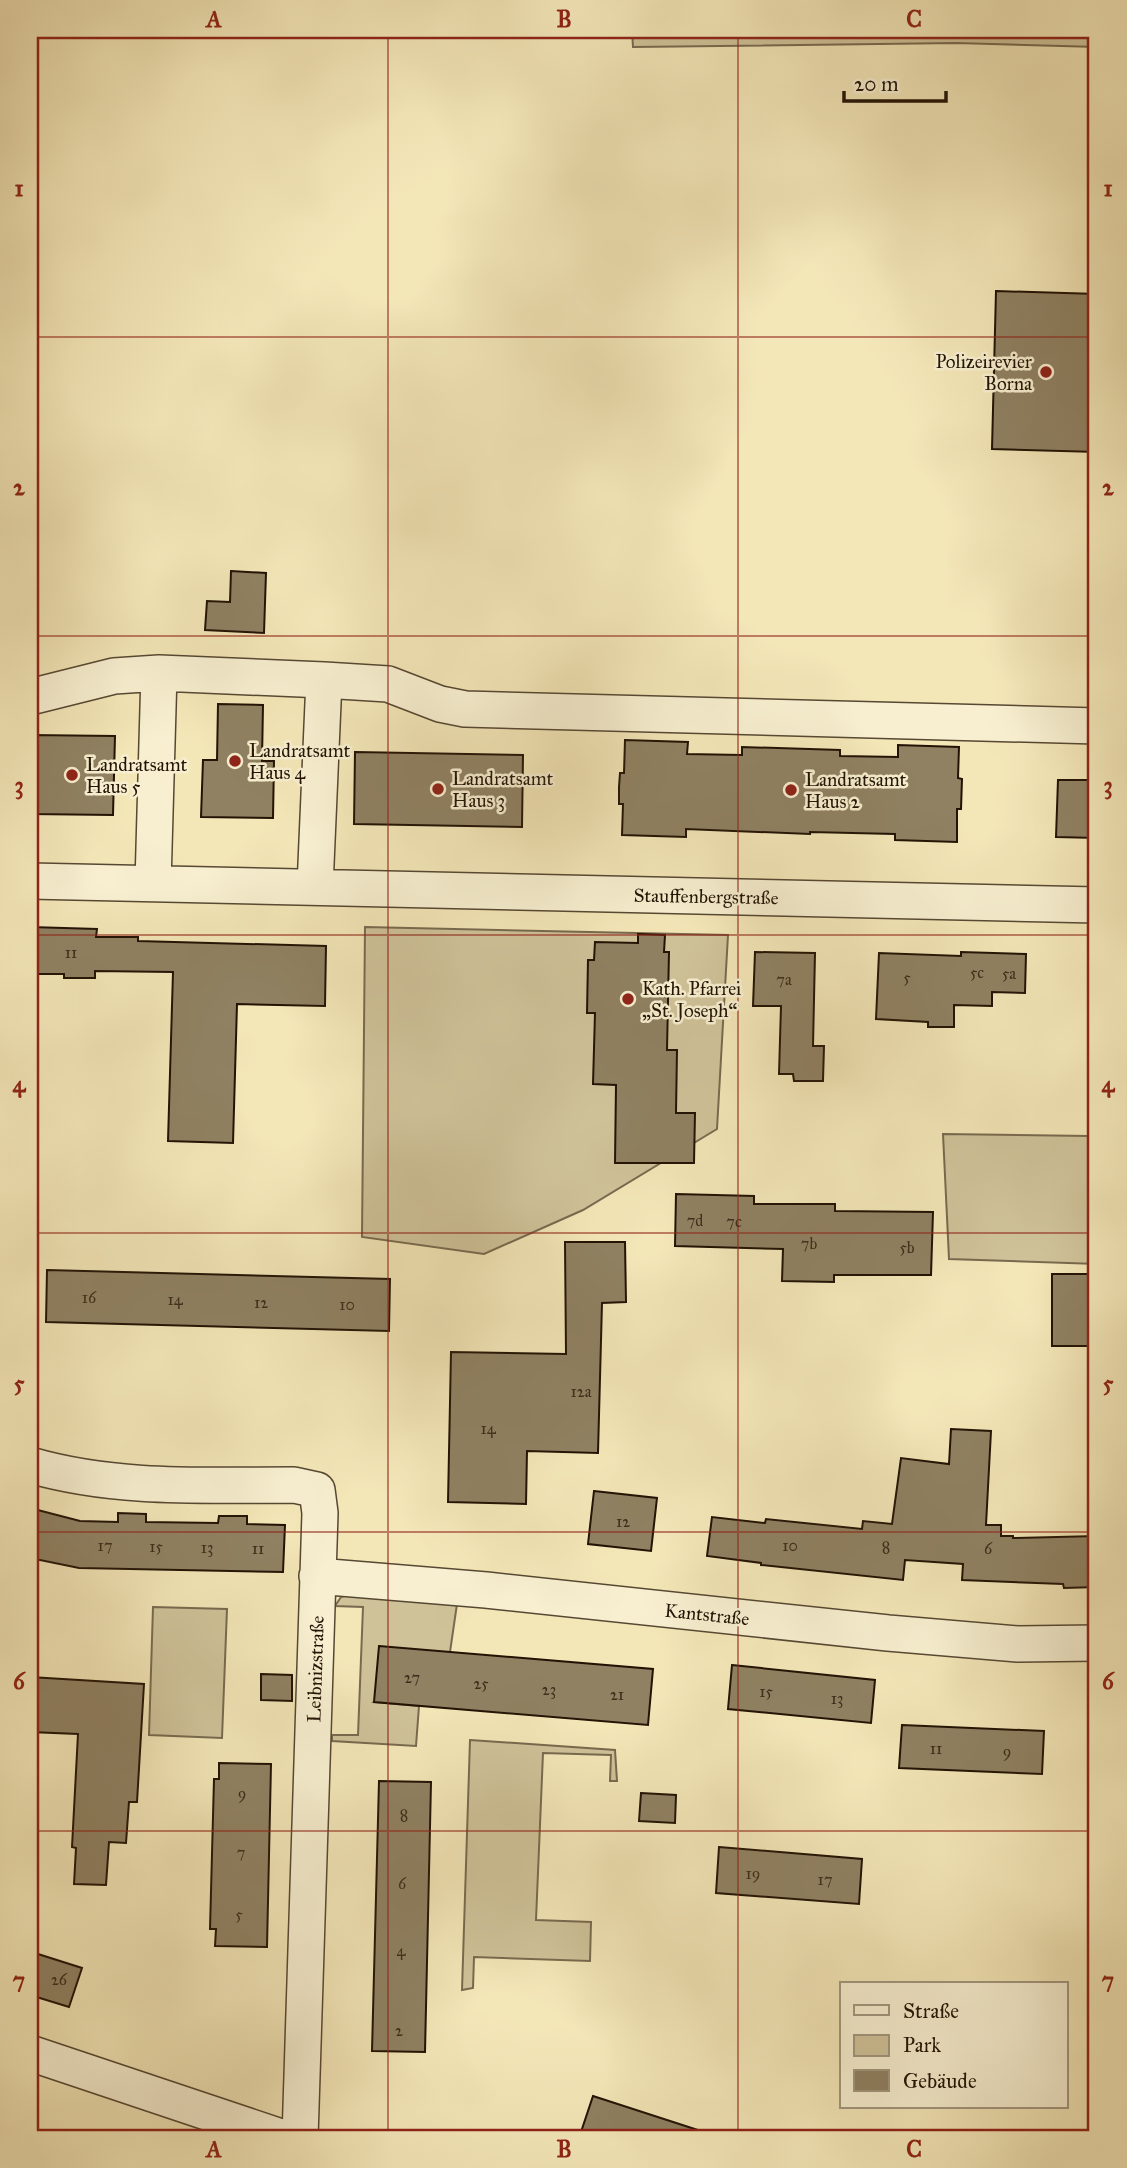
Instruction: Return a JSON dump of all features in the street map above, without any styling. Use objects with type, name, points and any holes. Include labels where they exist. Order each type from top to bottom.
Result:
[{"type":"street","points":[[153,883],[159,673]]},
{"type":"street","points":[[30,697],[114,676],[159,673],[388,684],[440,704],[465,709],[1097,726]]},
{"type":"street","points":[[315,887],[324,680]]},
{"type":"street","name":"Stauffenbergstraße","points":[[30,881],[1097,905]]},
{"type":"street","name":"Leibnizstraße","points":[[30,1465],[105,1481],[294,1485],[317,1490],[320,1513],[300,2138]]},
{"type":"street","name":"Kantstraße","points":[[317,1576],[486,1590],[888,1633],[1018,1644],[1097,1643]]},
{"type":"street","points":[[30,2053],[284,2138]]},
{"type":"green space","points":[[632,30],[1092,30],[1097,47],[956,43],[633,47]]},
{"type":"green space","points":[[365,927],[728,935],[717,1129],[583,1210],[484,1254],[362,1237]]},
{"type":"green space","points":[[943,1134],[1089,1136],[1097,1174],[1097,1264],[949,1259]]},
{"type":"green space","points":[[357,1592],[457,1604],[450,1652],[374,1702],[419,1706],[416,1746],[332,1741],[332,1735],[358,1735],[363,1607],[335,1606],[341,1597]]},
{"type":"green space","points":[[153,1607],[227,1609],[222,1738],[149,1735]]},
{"type":"green space","points":[[470,1740],[615,1750],[617,1781],[610,1781],[611,1755],[543,1753],[536,1920],[591,1922],[590,1961],[474,1957],[473,1988],[462,1990]]},
{"type":"building","name":"Polizeirevier Borna","points":[[996,291],[1097,294],[1097,452],[992,449]]},
{"type":"building","points":[[231,571],[266,573],[264,633],[205,630],[207,601],[230,602]]},
{"type":"building","name":"Landratsamt Haus 4","points":[[218,704],[263,705],[262,761],[274,761],[273,818],[201,817],[203,760],[217,760]]},
{"type":"building","name":"Landratsamt Haus 5","points":[[30,735],[115,736],[113,815],[30,814]]},
{"type":"building","name":"Landratsamt Haus 2","points":[[625,740],[688,742],[687,754],[742,755],[742,747],[840,750],[840,756],[898,757],[898,745],[959,747],[958,778],[962,779],[961,809],[957,809],[957,842],[895,840],[895,834],[686,829],[686,837],[622,835],[623,804],[619,804],[619,787],[620,773],[624,773]]},
{"type":"building","name":"Landratsamt Haus 3","points":[[355,752],[523,755],[522,827],[354,824]]},
{"type":"building","points":[[1058,780],[1097,780],[1097,838],[1056,837]]},
{"type":"building","points":[[30,927],[97,929],[96,937],[138,937],[138,941],[326,946],[325,1006],[237,1004],[233,1143],[168,1141],[173,972],[95,971],[95,978],[30,974]]},
{"type":"building","points":[[638,934],[665,935],[664,952],[669,952],[667,1050],[677,1050],[676,1113],[695,1113],[694,1163],[615,1163],[616,1085],[593,1084],[595,1013],[587,1013],[588,960],[594,960],[595,942],[638,943]]},
{"type":"building","points":[[755,952],[815,953],[813,1046],[824,1046],[823,1081],[794,1081],[793,1074],[779,1074],[781,1006],[753,1006]]},
{"type":"building","points":[[961,952],[1026,954],[1025,993],[992,992],[992,1006],[954,1005],[954,1027],[928,1027],[928,1022],[876,1019],[879,953],[961,956]]},
{"type":"building","points":[[676,1194],[754,1196],[754,1204],[835,1204],[835,1211],[933,1212],[931,1275],[834,1275],[834,1282],[782,1281],[783,1249],[675,1246]]},
{"type":"building","points":[[565,1242],[625,1242],[626,1302],[602,1303],[598,1453],[527,1451],[526,1504],[448,1502],[451,1352],[566,1354]]},
{"type":"building","points":[[47,1270],[390,1279],[389,1331],[46,1322]]},
{"type":"building","points":[[1052,1274],[1097,1274],[1097,1346],[1052,1346]]},
{"type":"building","points":[[951,1429],[991,1431],[986,1525],[1001,1525],[1001,1536],[1013,1538],[1097,1536],[1097,1587],[1064,1588],[1063,1584],[962,1580],[963,1564],[905,1560],[903,1580],[761,1565],[707,1556],[712,1517],[765,1523],[766,1519],[862,1529],[863,1521],[892,1524],[901,1458],[949,1464]]},
{"type":"building","points":[[594,1491],[657,1498],[651,1551],[588,1544]]},
{"type":"building","points":[[30,1508],[80,1521],[118,1522],[118,1513],[146,1514],[146,1522],[218,1523],[219,1516],[247,1516],[247,1524],[285,1525],[283,1572],[79,1568],[30,1558]]},
{"type":"building","points":[[379,1646],[653,1669],[648,1725],[374,1702]]},
{"type":"building","points":[[732,1665],[875,1680],[871,1723],[728,1709]]},
{"type":"building","points":[[261,1674],[292,1675],[292,1701],[261,1700]]},
{"type":"building","points":[[30,1677],[144,1684],[137,1802],[129,1802],[126,1843],[109,1842],[106,1885],[74,1884],[76,1848],[72,1847],[78,1734],[30,1732]]},
{"type":"building","points":[[902,1725],[1044,1731],[1042,1774],[899,1768]]},
{"type":"building","points":[[219,1763],[271,1764],[267,1947],[215,1946],[216,1929],[210,1929],[214,1779],[219,1779]]},
{"type":"building","points":[[379,1781],[431,1782],[425,2052],[372,2051]]},
{"type":"building","points":[[641,1793],[676,1795],[675,1823],[639,1821]]},
{"type":"building","points":[[719,1847],[862,1859],[859,1904],[716,1893]]},
{"type":"building","points":[[38,1954],[82,1968],[69,2007],[30,1995],[30,1982]]},
{"type":"building","points":[[593,2096],[707,2133],[706,2138],[579,2138]]},
{"type":"place","name":"Polizeirevier Borna","points":[[1046,372]]},
{"type":"place","name":"Landratsamt Haus 4","points":[[235,761]]},
{"type":"place","name":"Landratsamt Haus 5","points":[[72,775]]},
{"type":"place","name":"Landratsamt Haus 3","points":[[438,789]]},
{"type":"place","name":"Landratsamt Haus 2","points":[[791,790]]},
{"type":"place","name":"Kath. Pfarrei „St. Joseph“","points":[[628,999]]}]
